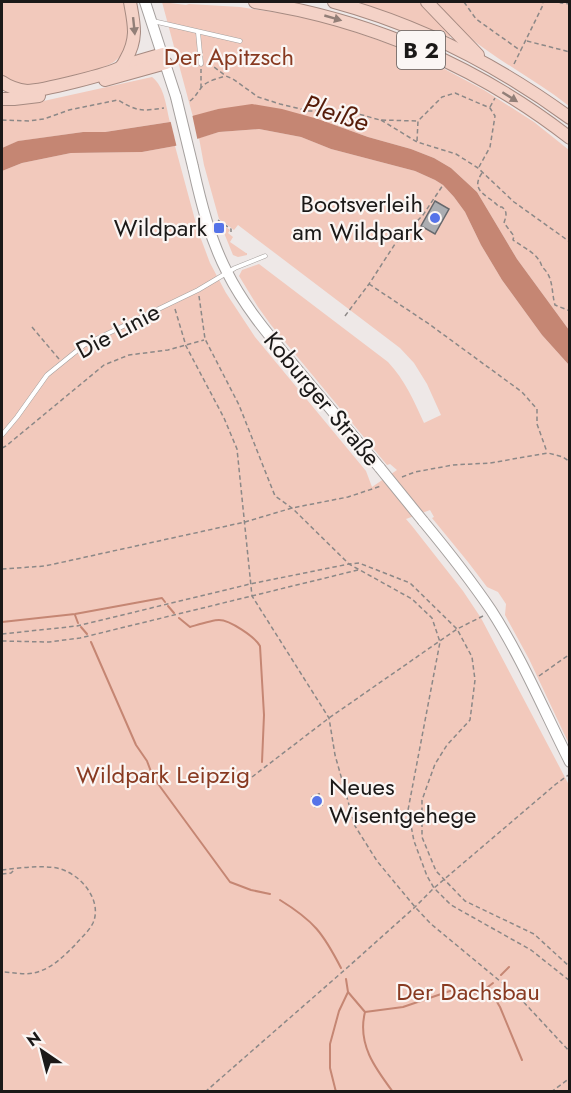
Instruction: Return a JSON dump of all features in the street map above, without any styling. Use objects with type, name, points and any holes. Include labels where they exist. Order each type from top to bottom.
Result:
[{"type":"highway","points":[[122,66],[135,37],[130,2]]},
{"type":"highway","name":"B 2","points":[[255,2],[322,14],[404,42],[487,83],[570,138]]},
{"type":"highway","name":"B 2","points":[[334,2],[418,31],[457,49],[530,90],[570,118]]},
{"type":"highway","points":[[427,2],[490,66]]},
{"type":"highway","points":[[2,82],[15,89],[28,91],[100,75],[122,66],[164,59]]},
{"type":"highway","points":[[2,99],[54,94],[164,59]]},
{"type":"main road","name":"Koburger Straße","points":[[145,2],[176,97],[206,218],[227,273],[249,309],[278,346],[464,572],[512,646],[570,762]]},
{"type":"lane","points":[[151,21],[240,41]]},
{"type":"lane","points":[[198,32],[201,64]]},
{"type":"lane","name":"Die Linie","points":[[2,435],[47,375],[84,345],[198,290],[235,268],[265,256]]},
{"type":"path","points":[[464,2],[476,19],[521,51]]},
{"type":"path","points":[[514,64],[543,2]]},
{"type":"path","points":[[559,2],[570,4]]},
{"type":"path","points":[[526,41],[570,52]]},
{"type":"path","points":[[201,88],[201,64],[214,67],[258,97],[280,104],[309,111],[348,111],[380,120],[418,121]]},
{"type":"path","points":[[190,101],[208,82],[226,76]]},
{"type":"path","points":[[417,142],[418,121],[442,97],[455,93],[490,108],[495,116],[490,147],[478,168]]},
{"type":"path","points":[[490,108],[495,96]]},
{"type":"path","points":[[2,120],[44,119],[69,110],[118,100],[131,108],[143,111],[164,108]]},
{"type":"path","points":[[380,120],[417,142],[456,154],[478,168],[514,202],[570,242]]},
{"type":"path","points":[[483,172],[478,179],[480,192],[506,211],[504,223],[514,236],[513,240],[538,257],[554,288],[552,294],[555,305],[570,311]]},
{"type":"path","points":[[345,316],[395,244],[423,215],[443,185]]},
{"type":"path","points":[[206,218],[220,221],[231,229],[231,232]]},
{"type":"path","points":[[369,284],[429,324],[522,392],[537,409],[537,424],[548,453]]},
{"type":"path","points":[[198,290],[205,339],[239,405],[275,496],[292,508],[349,564],[412,599],[432,618],[440,642],[408,810],[414,841],[427,876],[434,888],[451,905],[531,950],[570,981]]},
{"type":"path","points":[[173,302],[186,346],[224,418],[237,449],[252,596],[329,718],[335,755],[355,826],[377,861],[431,924],[518,996],[570,1052]]},
{"type":"path","points":[[32,327],[62,362]]},
{"type":"path","points":[[2,448],[104,365],[129,355],[168,350],[205,339]]},
{"type":"path","points":[[394,481],[415,472],[453,465],[490,463],[548,453],[563,457],[570,462]]},
{"type":"path","points":[[2,569],[45,566],[245,522],[292,508],[348,497],[383,485]]},
{"type":"path","points":[[2,634],[77,626],[250,584],[349,564],[359,563],[410,583],[457,628],[472,657],[475,680],[470,720],[447,745],[435,764],[422,800],[423,837],[436,871],[465,901],[534,934],[570,967]]},
{"type":"path","points":[[2,641],[49,642],[80,638],[359,570]]},
{"type":"path","points":[[252,777],[329,718],[457,628],[491,611]]},
{"type":"path","points":[[530,682],[570,654]]},
{"type":"path","points":[[205,1092],[434,888],[570,774]]},
{"type":"path","points":[[2,872],[11,873],[14,869],[36,867],[58,868],[86,886],[96,905],[93,923],[69,951],[53,965],[32,974],[2,972]]},
{"type":"path","points":[[551,1092],[570,1078]]},
{"type":"green space","points":[[2,2],[124,2],[129,31],[126,48],[114,62],[87,73],[40,84],[28,85],[12,82],[2,76]]},
{"type":"green space","name":"Der Apitzsch","points":[[162,2],[240,7],[286,14],[335,25],[392,45],[437,65],[484,90],[534,122],[569,150],[569,330],[517,259],[477,192],[451,168],[434,158],[318,119],[218,109],[193,117]]},
{"type":"green space","points":[[358,2],[421,2],[451,36],[449,37]]},
{"type":"green space","points":[[435,2],[569,2],[569,106],[478,44]]},
{"type":"green space","points":[[152,77],[160,86],[170,122],[105,132],[83,132],[19,141],[2,148],[2,103],[11,105],[39,102]]},
{"type":"green space","points":[[259,129],[301,137],[331,149],[415,171],[443,185],[465,212],[502,280],[542,335],[569,365],[569,744],[529,659],[505,615],[506,604],[498,592],[487,587],[432,518],[434,517],[430,510],[406,519],[463,591],[481,618],[569,785],[569,1091],[2,1092],[2,171],[22,163],[71,153],[142,152],[175,146],[198,231],[210,263],[226,293],[255,337],[366,471],[372,487],[397,470],[390,464],[387,465],[271,325],[239,276],[242,270],[259,264],[388,362],[404,383],[424,423],[441,415],[427,384],[414,363],[400,348],[238,225],[234,230],[219,219],[199,138],[219,132]]},
{"type":"green space","points":[[220,223],[230,230],[228,233],[233,237],[230,242],[247,255],[238,257],[233,255]]},
{"type":"shaded area","points":[[252,104],[318,119],[411,149],[451,168],[477,192],[517,259],[569,330],[569,365],[542,335],[502,280],[465,212],[454,197],[443,185],[415,171],[331,149],[301,137],[259,129],[219,132],[175,146],[142,152],[71,153],[22,163],[2,171],[2,148],[18,141],[83,132],[105,132],[170,122],[218,109]]},
{"type":"pier","points":[[192,114],[198,142],[177,148],[170,119]]},
{"type":"building","name":"Bootsverleih am Wildpark","points":[[435,201],[449,209],[435,234],[421,226]]},
{"type":"building","name":"Neues Wisentgehege","points":[[319,794],[322,805],[315,807],[312,797]]},
{"type":"waterway","points":[[2,622],[75,614],[162,598],[165,602]]},
{"type":"waterway","points":[[168,606],[174,613]]},
{"type":"waterway","points":[[75,615],[78,623]]},
{"type":"waterway","points":[[179,618],[190,627],[213,621],[224,621],[242,630],[260,646],[264,715],[262,762]]},
{"type":"waterway","points":[[81,627],[87,634]]},
{"type":"waterway","points":[[91,642],[136,745],[147,761],[153,777],[230,882],[270,894]]},
{"type":"waterway","points":[[280,900],[316,929],[341,968]]},
{"type":"waterway","points":[[501,975],[509,967]]},
{"type":"waterway","points":[[336,1092],[330,1068],[330,1044],[339,1011],[348,992],[346,979]]},
{"type":"waterway","points":[[365,1012],[403,1007],[453,990],[479,994],[493,983]]},
{"type":"waterway","points":[[488,987],[500,1007],[522,1060]]},
{"type":"waterway","points":[[348,992],[365,1012],[363,1035],[369,1055],[393,1092]]},
{"type":"place","name":"Bootsverleih am Wildpark","points":[[435,218]]},
{"type":"place","name":"Wildpark","points":[[219,228]]},
{"type":"place","name":"Neues Wisentgehege","points":[[317,801]]},
{"type":"water label","name":"Pleiße","points":[[336,113]]},
{"type":"park label","name":"Wildpark Leipzig","points":[[163,775]]},
{"type":"park label","name":"Der Dachsbau","points":[[468,992]]}]
